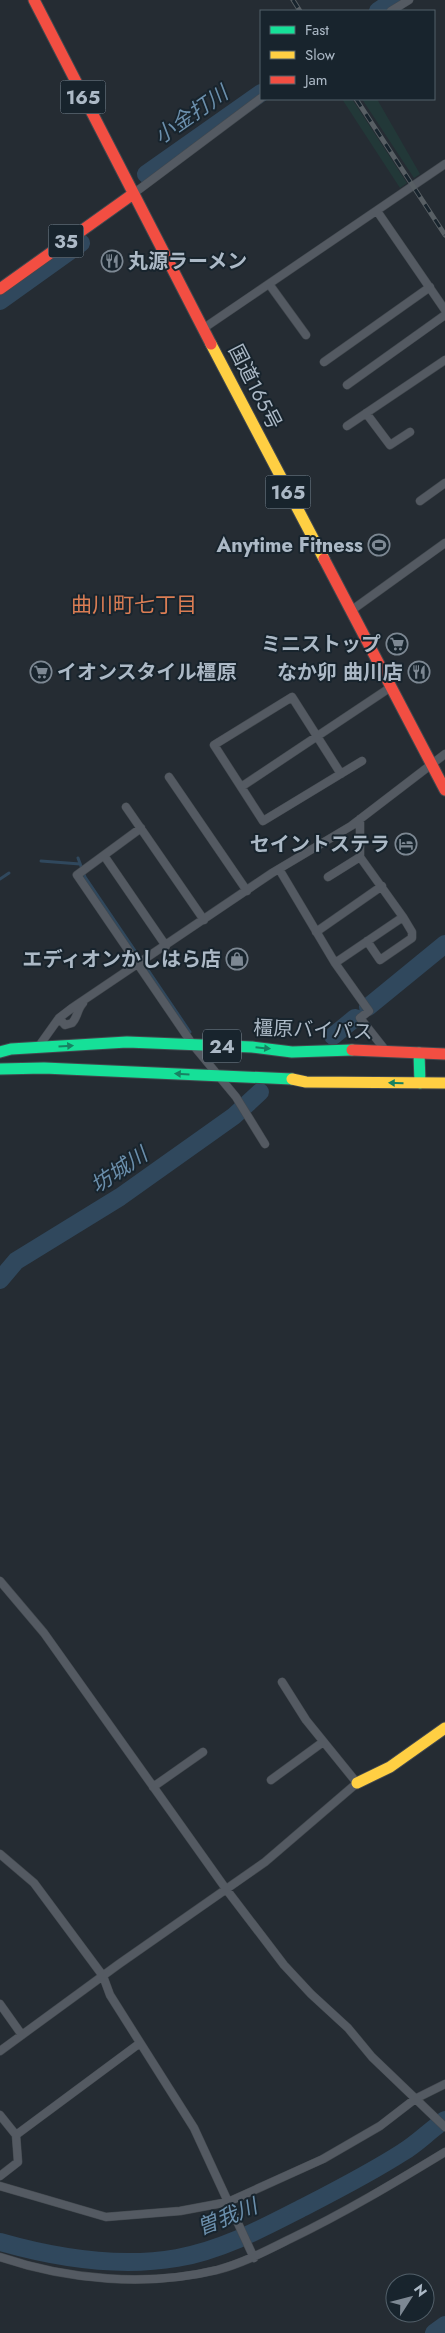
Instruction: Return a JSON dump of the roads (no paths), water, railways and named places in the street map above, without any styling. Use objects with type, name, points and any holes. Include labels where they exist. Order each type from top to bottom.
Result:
[{"type":"main road","name":"国道165号","points":[[34,0],[133,194],[445,790]]},
{"type":"main road","name":"35","points":[[0,289],[133,194]]},
{"type":"main road","name":"橿原バイパス","points":[[0,1052],[127,1042],[292,1052],[334,1049],[445,1054]]},
{"type":"main road","points":[[419,1053],[420,1083]]},
{"type":"main road","name":"24","points":[[0,1069],[44,1068],[285,1077],[306,1082],[445,1083]]},
{"type":"main road","points":[[357,1783],[390,1767],[445,1728]]},
{"type":"street","points":[[393,10],[409,0]]},
{"type":"street","points":[[133,194],[260,99]]},
{"type":"street","points":[[204,328],[445,164]]},
{"type":"street","points":[[376,211],[445,310]]},
{"type":"street","points":[[269,284],[306,335]]},
{"type":"street","points":[[324,362],[430,287]]},
{"type":"street","points":[[347,385],[445,315]]},
{"type":"street","points":[[347,426],[445,360]]},
{"type":"street","points":[[366,413],[390,445],[410,432]]},
{"type":"street","points":[[420,502],[445,483]]},
{"type":"street","points":[[352,610],[445,543]]},
{"type":"street","points":[[241,786],[318,737],[391,687]]},
{"type":"street","points":[[341,774],[292,697],[214,745],[263,821],[341,774],[362,761]]},
{"type":"street","points":[[37,1048],[47,1037],[59,1018],[279,869],[360,819],[445,754]]},
{"type":"street","points":[[169,777],[247,891]]},
{"type":"street","points":[[126,807],[204,920]]},
{"type":"street","points":[[360,819],[360,857],[382,886],[412,932],[412,938],[380,960],[367,941]]},
{"type":"street","points":[[141,828],[77,875],[193,1045],[220,1076],[266,1144]]},
{"type":"street","points":[[104,857],[166,946]]},
{"type":"street","points":[[328,877],[360,857]]},
{"type":"street","points":[[279,869],[335,963],[369,1011],[360,1018],[386,1051]]},
{"type":"street","points":[[316,932],[382,886]]},
{"type":"street","points":[[335,963],[403,917]]},
{"type":"street","points":[[59,1018],[65,1025],[72,1023],[76,1017],[77,1010],[86,1000]]},
{"type":"street","points":[[0,1581],[44,1633],[226,1889],[284,1965],[310,1994],[348,2028],[372,2057],[445,2127]]},
{"type":"street","points":[[0,2051],[265,1862],[357,1783],[306,1720],[282,1682]]},
{"type":"street","points":[[271,1780],[323,1742]]},
{"type":"street","points":[[153,1787],[203,1752]]},
{"type":"street","points":[[0,1854],[34,1884],[103,1976],[110,1995],[194,2128],[254,2258]]},
{"type":"street","points":[[0,2004],[22,2035]]},
{"type":"street","points":[[16,2135],[140,2043]]},
{"type":"street","points":[[0,2186],[106,2218],[180,2211],[228,2202],[323,2159],[380,2126],[414,2099],[445,2084]]},
{"type":"street","points":[[0,2115],[16,2135],[18,2162],[0,2176]]},
{"type":"street","points":[[0,2257],[65,2273],[115,2278],[158,2279],[217,2270],[254,2258],[370,2198],[445,2152]]},
{"type":"waterway","name":"小金打川","points":[[379,10],[394,0]]},
{"type":"waterway","name":"小金打川","points":[[146,174],[260,94]]},
{"type":"waterway","points":[[0,301],[81,243]]},
{"type":"waterway","points":[[78,858],[85,877],[190,1032]]},
{"type":"waterway","points":[[41,861],[80,864]]},
{"type":"waterway","points":[[0,879],[9,873]]},
{"type":"waterway","name":"坊城川","points":[[368,1007],[445,944]]},
{"type":"waterway","name":"坊城川","points":[[333,1036],[355,1018]]},
{"type":"waterway","name":"坊城川","points":[[0,1280],[16,1261],[120,1197],[234,1116],[260,1092]]},
{"type":"waterway","name":"曽我川","points":[[0,2242],[43,2253],[110,2262],[155,2261],[194,2254],[243,2237],[343,2187],[408,2148],[445,2120]]},
{"type":"waterway","points":[[434,2333],[445,2325]]},
{"type":"railway","points":[[293,0],[299,10]]},
{"type":"railway","points":[[357,100],[445,235]]},
{"type":"place","name":"丸源ラーメン","points":[[112,261]]},
{"type":"place","name":"Anytime Fitness","points":[[379,545]]},
{"type":"place","name":"ミニストップ","points":[[397,644]]},
{"type":"place","name":"イオンスタイル橿原","points":[[41,672]]},
{"type":"place","name":"なか卯 曲川店","points":[[419,672]]},
{"type":"place","name":"セイントステラ","points":[[406,844]]},
{"type":"place","name":"エディオンかしはら店","points":[[237,959]]},
{"type":"district","name":"曲川町七丁目","points":[[134,605]]}]
